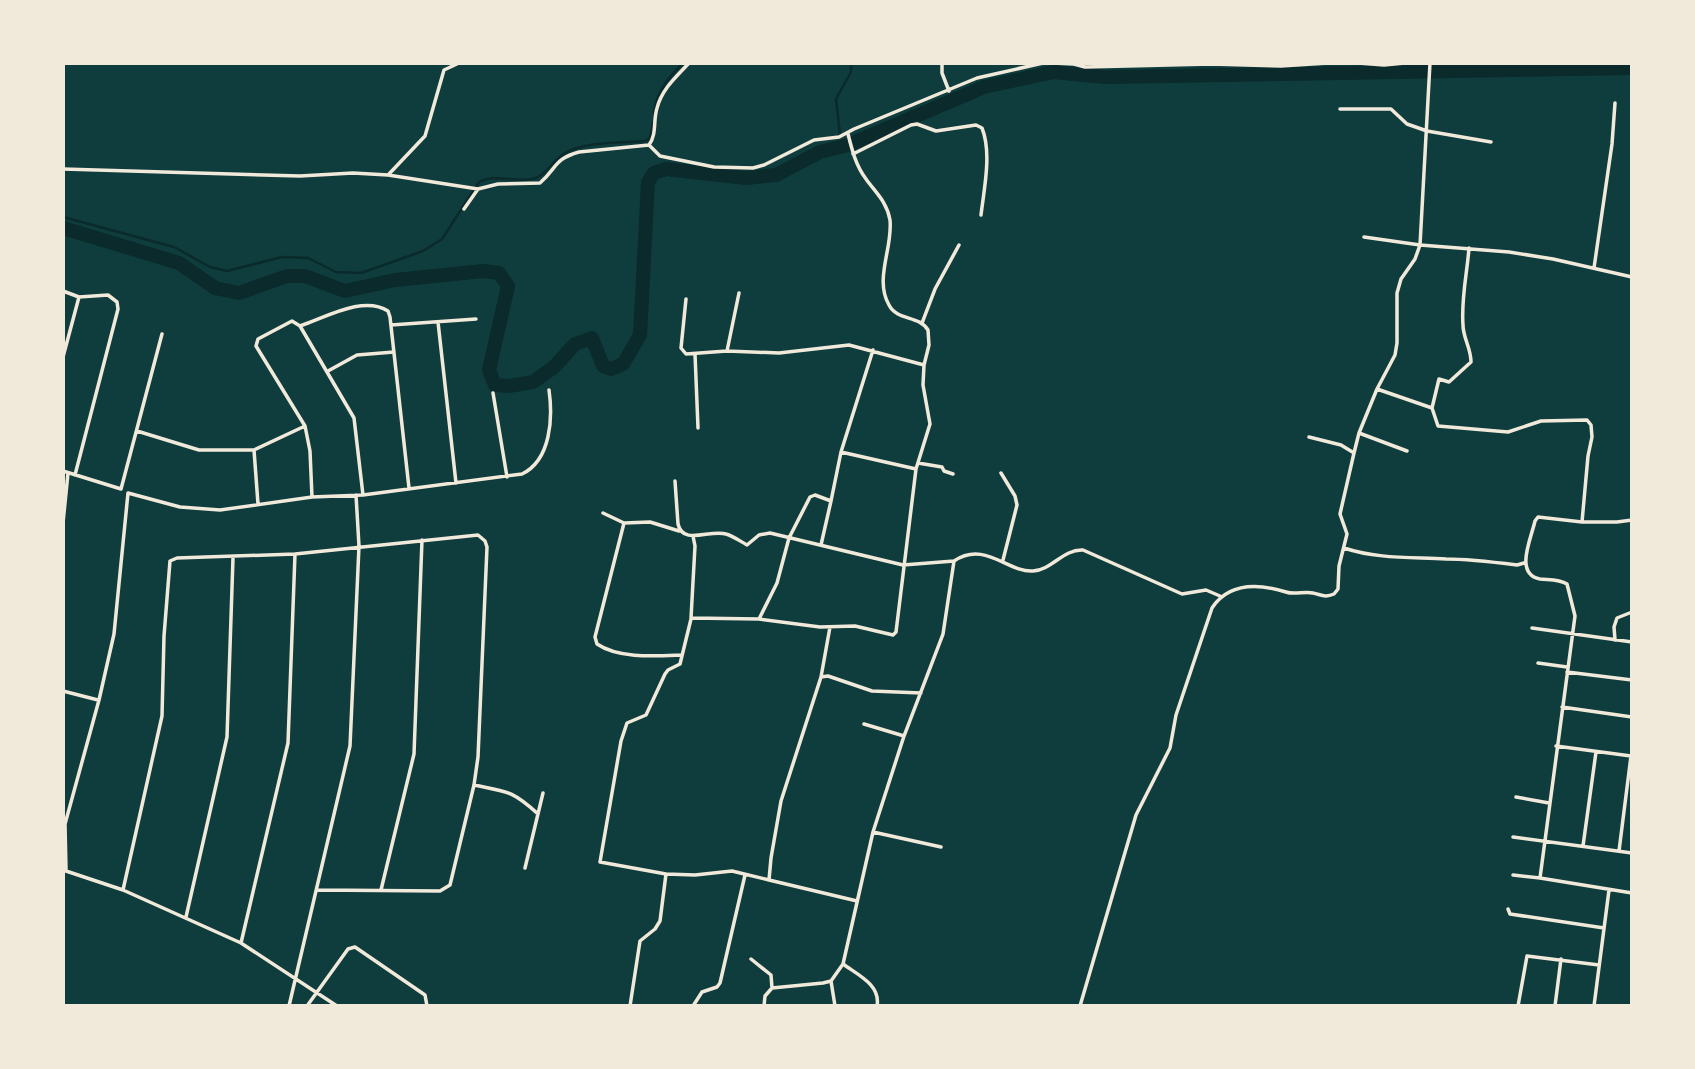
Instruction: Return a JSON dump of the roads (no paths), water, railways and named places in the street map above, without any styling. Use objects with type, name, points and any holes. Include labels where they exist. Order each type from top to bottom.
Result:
[{"type":"street","points":[[388,175],[425,136],[444,70],[459,63]]},
{"type":"street","points":[[63,169],[300,176],[354,173],[388,175],[475,188],[498,184],[540,183],[556,163],[568,155],[649,145],[654,139],[657,107],[665,89],[689,63]]},
{"type":"street","points":[[942,63],[942,73],[949,91]]},
{"type":"street","points":[[649,145],[660,156],[714,167],[753,168],[814,140],[848,134],[854,129],[985,75],[1043,63]]},
{"type":"street","points":[[1053,63],[1074,63],[1085,67],[1328,63]]},
{"type":"street","points":[[1358,63],[1405,63]]},
{"type":"street","points":[[1080,1006],[1136,815],[1170,748],[1177,715],[1212,608],[1220,596],[1246,587],[1264,586],[1289,593],[1310,592],[1330,597],[1338,589],[1339,566],[1347,534],[1340,514],[1354,453],[1359,433],[1396,348],[1396,293],[1420,246],[1430,66]]},
{"type":"street","points":[[1594,268],[1612,144],[1615,103]]},
{"type":"street","points":[[1340,109],[1391,109],[1407,124],[1427,131],[1491,142]]},
{"type":"street","points":[[853,154],[911,125],[917,124],[936,131],[976,125],[982,128],[985,140],[985,182],[981,215]]},
{"type":"street","points":[[691,618],[759,619],[830,627],[855,626],[888,635],[895,634],[916,469],[930,424],[923,386],[923,365],[929,335],[922,323],[894,312],[886,298],[884,278],[890,218],[881,197],[865,178],[853,154],[848,134]]},
{"type":"street","points":[[464,209],[475,188]]},
{"type":"street","points":[[1364,237],[1420,246],[1469,248],[1553,259],[1632,277]]},
{"type":"street","points":[[922,323],[935,289],[959,245]]},
{"type":"street","points":[[1469,248],[1464,285],[1463,327],[1471,348],[1471,362],[1449,382],[1439,379],[1432,408],[1438,426],[1508,432],[1541,421],[1587,420],[1591,425],[1592,438],[1582,522]]},
{"type":"street","points":[[63,291],[79,297],[108,295],[117,302],[118,309],[75,475]]},
{"type":"street","points":[[727,351],[739,293]]},
{"type":"street","points":[[63,357],[79,297]]},
{"type":"street","points":[[686,299],[681,348],[684,353],[787,352],[836,344],[873,350],[923,365]]},
{"type":"street","points":[[300,326],[345,309],[385,308],[390,317],[409,488]]},
{"type":"street","points":[[391,325],[476,319]]},
{"type":"street","points":[[312,497],[310,451],[305,426],[256,346],[258,338],[292,321],[300,326],[354,418],[363,495]]},
{"type":"street","points":[[438,322],[456,483]]},
{"type":"street","points":[[121,489],[162,334]]},
{"type":"street","points":[[821,545],[841,452],[873,350]]},
{"type":"street","points":[[328,371],[357,355],[394,352]]},
{"type":"street","points":[[695,354],[698,428]]},
{"type":"street","points":[[1377,389],[1432,408]]},
{"type":"street","points":[[63,523],[66,472],[128,493],[196,510],[220,510],[312,497],[363,495],[507,477],[530,470],[538,460],[550,432],[549,390]]},
{"type":"street","points":[[493,393],[507,477]]},
{"type":"street","points":[[136,431],[199,450],[254,450],[305,426]]},
{"type":"street","points":[[1359,433],[1407,451]]},
{"type":"street","points":[[1309,437],[1341,445],[1354,453]]},
{"type":"street","points":[[254,450],[258,504]]},
{"type":"street","points":[[841,452],[916,469]]},
{"type":"street","points":[[918,463],[942,467],[944,471],[953,474]]},
{"type":"street","points":[[1001,474],[1015,496],[1017,505],[1003,560]]},
{"type":"street","points":[[675,481],[679,531]]},
{"type":"street","points":[[128,493],[114,634],[65,824],[64,870],[123,890],[241,943],[337,1006]]},
{"type":"street","points":[[289,1006],[350,746],[359,546],[356,495]]},
{"type":"street","points":[[759,619],[777,583],[789,538],[810,496],[815,495],[831,501]]},
{"type":"street","points":[[603,513],[624,523],[650,522],[693,536],[725,533],[747,545],[763,533],[903,565],[954,561],[961,556],[974,554],[1036,571],[1071,551],[1083,550],[1182,594],[1206,590],[1220,596]]},
{"type":"street","points":[[1540,878],[1575,615],[1567,584],[1529,575],[1524,563],[1538,517],[1582,522],[1632,520]]},
{"type":"street","points":[[624,523],[596,636],[597,644],[637,655],[682,656]]},
{"type":"street","points":[[123,890],[162,716],[170,561],[177,558],[295,554],[478,535],[487,547],[479,746],[474,785],[450,885],[440,891],[317,890]]},
{"type":"street","points":[[693,536],[695,546],[691,618],[680,664],[665,674],[646,715],[627,723],[621,741],[600,862],[666,874],[695,875],[720,871],[745,874],[857,901]]},
{"type":"street","points":[[381,891],[414,754],[422,540]]},
{"type":"street","points":[[1344,548],[1390,558],[1451,559],[1517,565],[1524,563]]},
{"type":"street","points":[[241,943],[288,743],[295,554]]},
{"type":"street","points":[[186,917],[227,737],[233,558]]},
{"type":"street","points":[[835,1006],[831,981],[843,964],[873,832],[904,736],[943,634],[954,561]]},
{"type":"street","points":[[1615,640],[1614,627],[1617,618],[1632,612]]},
{"type":"street","points":[[769,880],[781,801],[821,677],[830,627]]},
{"type":"street","points":[[1532,628],[1632,642]]},
{"type":"street","points":[[1538,663],[1632,680]]},
{"type":"street","points":[[821,677],[828,676],[872,691],[920,693]]},
{"type":"street","points":[[63,691],[99,700]]},
{"type":"street","points":[[1562,707],[1632,717]]},
{"type":"street","points":[[864,724],[904,736]]},
{"type":"street","points":[[1556,746],[1632,757],[1619,851]]},
{"type":"street","points":[[1583,846],[1596,752]]},
{"type":"street","points":[[474,785],[510,792],[538,814]]},
{"type":"street","points":[[525,868],[543,793]]},
{"type":"street","points":[[1516,797],[1549,803]]},
{"type":"street","points":[[873,832],[941,847]]},
{"type":"street","points":[[1513,837],[1632,853]]},
{"type":"street","points":[[630,1006],[640,941],[655,929],[660,921],[666,874]]},
{"type":"street","points":[[693,1006],[702,992],[717,987],[720,983],[745,874]]},
{"type":"street","points":[[1513,875],[1632,893]]},
{"type":"street","points":[[1594,1006],[1609,890]]},
{"type":"street","points":[[1508,909],[1510,914],[1604,928]]},
{"type":"street","points":[[307,1006],[348,948],[355,947],[425,995],[427,1006]]},
{"type":"street","points":[[1518,1006],[1527,956],[1599,965]]},
{"type":"street","points":[[751,959],[771,975],[772,988]]},
{"type":"street","points":[[1555,1006],[1561,959]]},
{"type":"street","points":[[843,964],[875,988],[879,997],[877,1006]]},
{"type":"street","points":[[764,1006],[765,996],[772,988],[831,981]]},
{"type":"waterway","points":[[654,113],[664,85],[683,63]]},
{"type":"waterway","points":[[840,134],[836,99],[851,72],[851,63]]},
{"type":"waterway","points":[[63,228],[179,263],[215,288],[239,293],[287,276],[305,276],[345,291],[395,280],[483,271],[499,273],[508,286],[489,370],[495,385],[509,386],[533,382],[554,367],[575,344],[592,338],[603,366],[611,369],[623,364],[640,335],[648,182],[654,173],[666,169],[746,178],[776,175],[820,152],[848,145],[984,87],[1053,72],[1105,77],[1632,68]]},
{"type":"waterway","points":[[63,217],[174,247],[210,267],[227,271],[282,257],[308,258],[336,272],[361,273],[423,251],[442,239],[479,182],[492,178],[537,178],[561,156],[574,149],[604,143],[645,141],[650,138],[653,123]]}]
